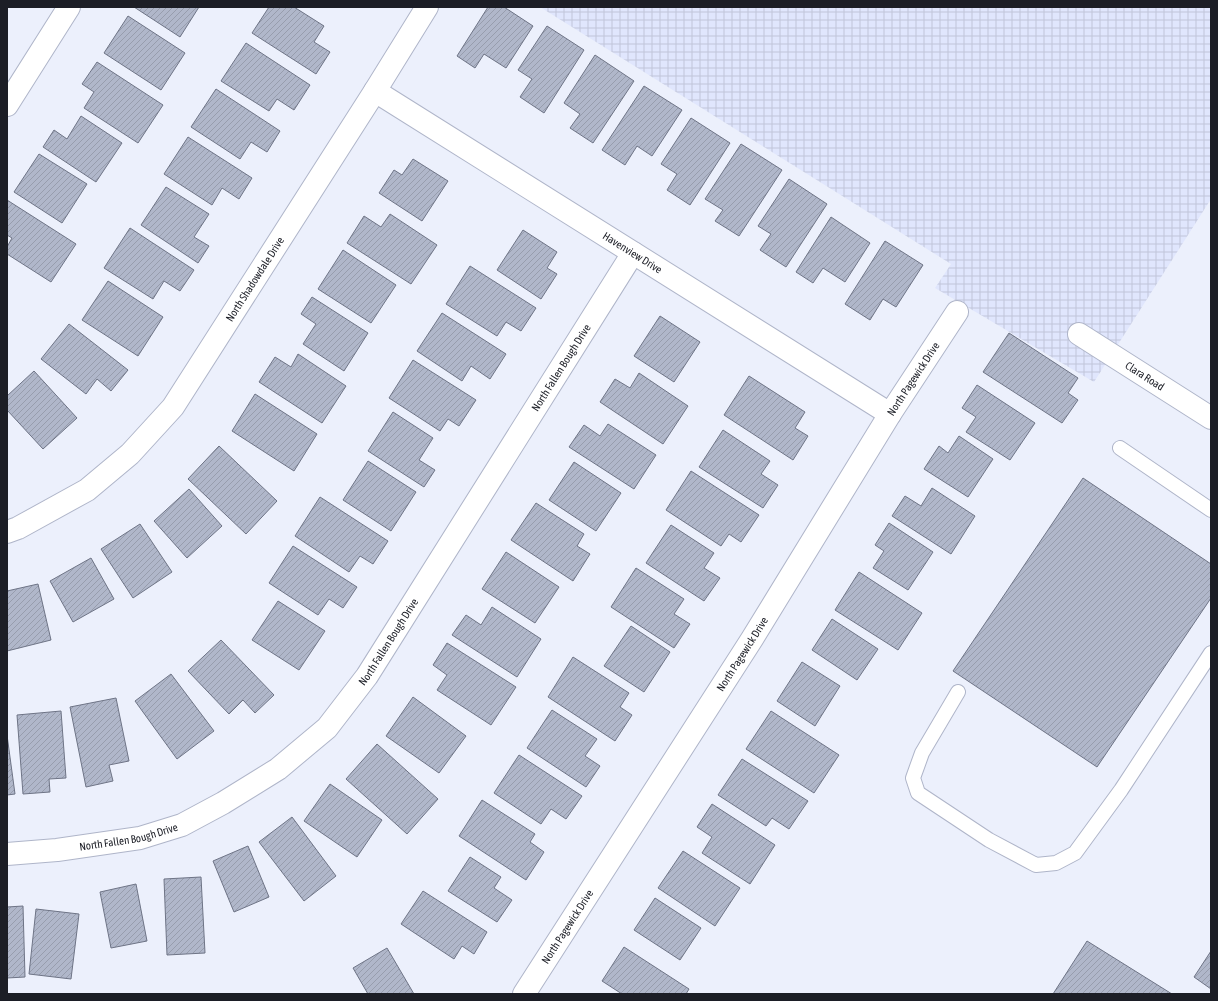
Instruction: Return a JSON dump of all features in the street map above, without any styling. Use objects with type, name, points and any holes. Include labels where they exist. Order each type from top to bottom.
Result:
[{"type":"street","points":[[7,105],[69,7]]},
{"type":"street","name":"North Shadowdale Drive","points":[[7,532],[43,515],[87,490],[130,454],[173,407],[427,7]]},
{"type":"street","name":"Havenview Drive","points":[[375,90],[890,414]]},
{"type":"street","name":"North Fallen Bough Drive","points":[[7,854],[57,850],[140,838],[182,825],[224,803],[278,769],[327,728],[367,676],[633,253]]},
{"type":"street","name":"North Pagewick Drive","points":[[524,994],[752,639],[890,414],[957,312]]},
{"type":"street","name":"Clara Road","points":[[1079,334],[1211,418]]},
{"type":"lane","points":[[1120,448],[1211,510]]},
{"type":"lane","points":[[958,692],[922,753],[914,778],[918,792],[989,840],[1036,865],[1056,863],[1075,853],[1121,790],[1211,653]]},
{"type":"shaded area","points":[[540,7],[1211,7],[1211,199],[1094,382],[935,288],[951,264]]},
{"type":"building","points":[[134,7],[199,7],[180,37]]},
{"type":"building","points":[[269,7],[294,7],[324,26],[314,42],[330,52],[316,74],[252,33]]},
{"type":"building","points":[[488,7],[504,7],[533,26],[506,68],[484,54],[475,68],[457,56]]},
{"type":"building","points":[[128,16],[185,53],[161,90],[104,53]]},
{"type":"building","points":[[547,26],[584,50],[544,113],[520,97],[532,79],[518,70]]},
{"type":"building","points":[[246,43],[310,85],[294,110],[277,99],[269,111],[221,81]]},
{"type":"building","points":[[595,55],[634,81],[593,143],[570,128],[580,114],[564,103]]},
{"type":"building","points":[[97,62],[163,105],[138,143],[84,108],[94,92],[82,84]]},
{"type":"building","points":[[644,86],[682,110],[652,156],[637,146],[625,165],[602,150]]},
{"type":"building","points":[[216,89],[280,131],[267,152],[251,142],[240,159],[191,127]]},
{"type":"building","points":[[81,116],[122,143],[96,182],[43,147],[54,130],[67,139]]},
{"type":"building","points":[[691,118],[730,143],[690,205],[667,190],[677,174],[661,164]]},
{"type":"building","points":[[188,137],[252,178],[239,199],[222,188],[212,205],[164,174]]},
{"type":"building","points":[[741,144],[782,170],[739,236],[715,221],[723,210],[705,199]]},
{"type":"building","points":[[39,154],[87,184],[62,223],[14,192]]},
{"type":"building","points":[[413,159],[448,181],[422,221],[379,193],[394,170],[402,175]]},
{"type":"building","points":[[789,179],[827,204],[786,267],[760,250],[771,234],[758,226]]},
{"type":"building","points":[[166,187],[209,214],[194,237],[209,246],[198,263],[141,225]]},
{"type":"building","points":[[7,200],[76,244],[51,282],[7,254],[7,247],[12,238],[7,235]]},
{"type":"building","points":[[390,214],[437,245],[411,284],[347,243],[364,216],[381,227]]},
{"type":"building","points":[[831,217],[870,243],[845,282],[823,268],[813,283],[796,272]]},
{"type":"building","points":[[130,228],[194,270],[180,291],[164,281],[153,299],[104,268]]},
{"type":"building","points":[[523,230],[557,252],[547,268],[557,274],[541,299],[497,270]]},
{"type":"building","points":[[885,241],[923,265],[896,307],[883,299],[870,320],[845,304]]},
{"type":"building","points":[[343,250],[396,285],[371,323],[318,289]]},
{"type":"building","points":[[470,266],[536,308],[521,331],[506,322],[497,336],[446,304]]},
{"type":"building","points":[[108,281],[163,317],[138,356],[82,320]]},
{"type":"building","points":[[312,297],[368,333],[344,371],[303,344],[316,324],[301,314]]},
{"type":"building","points":[[442,313],[506,354],[490,379],[471,366],[462,381],[417,351]]},
{"type":"building","points":[[660,316],[700,342],[674,382],[634,356]]},
{"type":"building","points":[[69,324],[128,370],[111,391],[97,379],[86,394],[41,359]]},
{"type":"building","points":[[1009,333],[1078,378],[1068,393],[1078,400],[1062,423],[983,372]]},
{"type":"building","points":[[298,354],[346,386],[322,423],[259,382],[275,357],[291,367]]},
{"type":"building","points":[[413,360],[476,400],[459,426],[448,419],[440,431],[389,398]]},
{"type":"building","points":[[34,371],[77,418],[43,449],[7,410],[7,396]]},
{"type":"building","points":[[639,373],[688,406],[663,444],[600,402],[615,379],[630,388]]},
{"type":"building","points":[[749,376],[805,412],[795,428],[808,436],[793,460],[724,415]]},
{"type":"building","points":[[977,385],[1035,423],[1010,460],[966,432],[976,417],[962,408]]},
{"type":"building","points":[[255,394],[317,434],[294,471],[232,431]]},
{"type":"building","points":[[393,412],[433,438],[419,460],[435,470],[424,487],[368,451]]},
{"type":"building","points":[[608,424],[656,455],[634,489],[569,447],[584,425],[600,436]]},
{"type":"building","points":[[723,430],[770,461],[761,474],[778,485],[763,508],[699,467]]},
{"type":"building","points":[[959,436],[993,459],[968,497],[924,469],[939,446],[948,453]]},
{"type":"building","points":[[219,446],[277,501],[246,534],[188,479]]},
{"type":"building","points":[[368,461],[416,492],[391,531],[343,500]]},
{"type":"building","points":[[574,462],[621,493],[596,531],[549,500]]},
{"type":"building","points":[[691,471],[759,515],[741,542],[729,534],[721,546],[666,510]]},
{"type":"building","points":[[1083,478],[1211,564],[1211,598],[1097,767],[953,671]]},
{"type":"building","points":[[932,488],[975,516],[951,554],[892,516],[905,496],[921,506]]},
{"type":"building","points":[[189,489],[222,526],[187,558],[154,521]]},
{"type":"building","points":[[320,497],[388,541],[373,564],[360,556],[349,572],[295,536]]},
{"type":"building","points":[[536,503],[584,534],[577,546],[590,554],[573,581],[511,540]]},
{"type":"building","points":[[889,523],[933,552],[908,590],[873,568],[884,551],[875,545]]},
{"type":"building","points":[[140,524],[172,572],[133,598],[101,549]]},
{"type":"building","points":[[671,525],[714,553],[704,568],[720,578],[704,601],[646,563]]},
{"type":"building","points":[[293,546],[357,587],[343,608],[329,599],[318,615],[269,583]]},
{"type":"building","points":[[506,552],[559,587],[535,623],[482,589]]},
{"type":"building","points":[[91,558],[114,599],[73,622],[50,581]]},
{"type":"building","points":[[636,568],[684,599],[674,614],[690,624],[674,648],[611,607]]},
{"type":"building","points":[[859,572],[922,613],[898,650],[835,610]]},
{"type":"building","points":[[38,584],[51,640],[7,651],[7,591]]},
{"type":"building","points":[[278,601],[325,631],[299,670],[252,640]]},
{"type":"building","points":[[492,607],[541,639],[517,677],[452,635],[466,615],[481,625]]},
{"type":"building","points":[[832,619],[878,649],[857,680],[812,650]]},
{"type":"building","points":[[631,626],[670,652],[644,692],[604,666]]},
{"type":"building","points":[[221,640],[274,695],[255,713],[243,700],[229,714],[188,671]]},
{"type":"building","points":[[447,643],[516,687],[491,725],[437,690],[447,675],[433,665]]},
{"type":"building","points":[[573,657],[629,693],[620,707],[632,715],[615,741],[548,697]]},
{"type":"building","points":[[802,662],[840,686],[815,726],[777,701]]},
{"type":"building","points":[[171,674],[214,731],[177,759],[135,701]]},
{"type":"building","points":[[413,697],[466,736],[439,773],[386,736]]},
{"type":"building","points":[[116,698],[129,761],[109,765],[113,781],[86,787],[70,707]]},
{"type":"building","points":[[552,710],[597,739],[585,756],[600,766],[586,787],[527,748]]},
{"type":"building","points":[[61,711],[66,778],[49,779],[50,792],[23,794],[17,715]]},
{"type":"building","points":[[771,711],[839,755],[814,793],[746,749]]},
{"type":"building","points":[[7,735],[15,794],[7,795]]},
{"type":"building","points":[[377,744],[438,799],[407,834],[346,779]]},
{"type":"building","points":[[519,755],[582,796],[566,819],[551,809],[541,824],[494,793]]},
{"type":"building","points":[[742,759],[808,801],[789,829],[772,818],[766,826],[718,795]]},
{"type":"building","points":[[330,784],[382,820],[357,857],[304,821]]},
{"type":"building","points":[[482,800],[535,834],[530,842],[544,852],[526,880],[459,836]]},
{"type":"building","points":[[712,804],[775,845],[750,884],[702,853],[712,837],[697,827]]},
{"type":"building","points":[[292,817],[336,876],[304,901],[259,842]]},
{"type":"building","points":[[248,846],[269,897],[234,912],[213,861]]},
{"type":"building","points":[[683,851],[740,888],[715,926],[658,888]]},
{"type":"building","points":[[470,857],[501,877],[494,888],[512,900],[497,922],[448,891]]},
{"type":"building","points":[[201,877],[205,953],[167,955],[164,879]]},
{"type":"building","points":[[136,884],[147,941],[111,948],[100,892]]},
{"type":"building","points":[[423,891],[487,932],[474,954],[462,946],[454,959],[401,924]]},
{"type":"building","points":[[655,898],[701,928],[680,960],[634,930]]},
{"type":"building","points":[[23,906],[25,977],[7,978],[7,907]]},
{"type":"building","points":[[36,909],[79,914],[71,979],[29,974]]},
{"type":"building","points":[[1087,941],[1172,994],[1053,994]]},
{"type":"building","points":[[624,947],[689,989],[686,994],[622,994],[602,981]]},
{"type":"building","points":[[387,948],[414,994],[368,994],[353,968]]},
{"type":"building","points":[[1211,951],[1211,989],[1194,977]]}]
